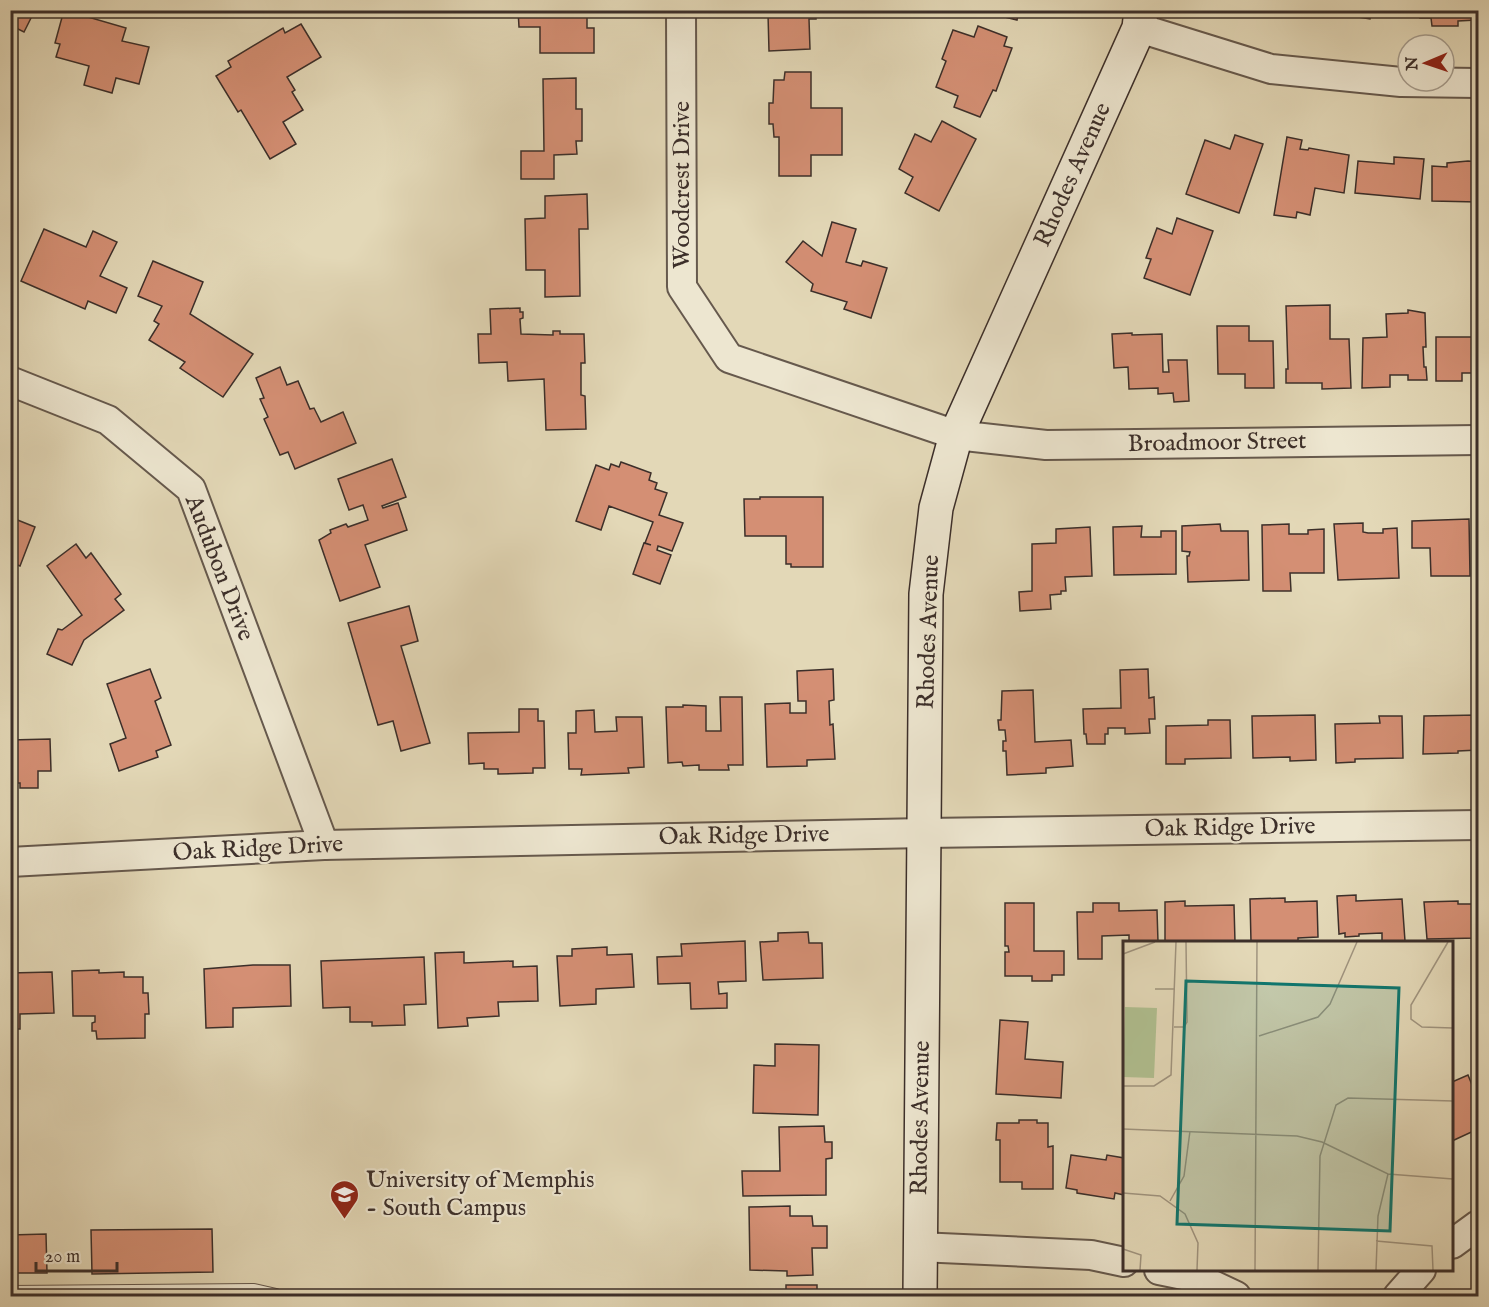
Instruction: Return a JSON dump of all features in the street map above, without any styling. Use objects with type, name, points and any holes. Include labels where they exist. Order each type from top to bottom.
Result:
[{"type":"main road","name":"Rhodes Avenue","points":[[920,1296],[926,594],[936,508],[956,435],[1140,19]]},
{"type":"street","name":"Woodcrest Drive","points":[[681,10],[682,287],[729,358],[956,435]]},
{"type":"street","points":[[1140,19],[1271,69],[1401,82],[1479,83]]},
{"type":"street","name":"Audubon Drive","points":[[10,381],[108,420],[191,489],[324,845]]},
{"type":"street","name":"Broadmoor Street","points":[[956,435],[1046,446],[1479,440]]},
{"type":"street","name":"Oak Ridge Drive","points":[[10,862],[324,845],[1479,825]]},
{"type":"street","points":[[1453,1243],[1479,1225]]},
{"type":"street","points":[[919,1247],[1091,1256],[1123,1262]]},
{"type":"street","points":[[1168,1271],[1198,1278],[1236,1296]]},
{"type":"street","points":[[1398,1296],[1419,1271]]},
{"type":"lane","points":[[10,1293],[254,1291],[276,1296]]},
{"type":"building","points":[[10,10],[35,10],[24,32],[10,25]]},
{"type":"building","points":[[64,10],[89,12],[88,17],[126,28],[122,41],[149,47],[139,84],[116,78],[112,93],[84,85],[89,66],[56,57],[60,44],[55,43]]},
{"type":"building","points":[[518,10],[587,10],[587,28],[594,28],[594,53],[540,53],[540,27],[519,27]]},
{"type":"building","points":[[773,10],[816,10],[816,19],[809,19],[810,49],[769,51],[768,14],[773,14]]},
{"type":"building","points":[[984,10],[1019,10],[1017,20],[984,12]]},
{"type":"building","points":[[1333,10],[1402,10],[1401,17],[1371,13],[1370,19],[1332,13]]},
{"type":"building","points":[[1420,10],[1476,10],[1476,20],[1458,21],[1458,26],[1432,26],[1431,18],[1420,18]]},
{"type":"building","points":[[301,24],[321,57],[287,77],[295,90],[292,92],[303,110],[283,122],[296,144],[270,159],[241,110],[238,112],[216,76],[231,67],[228,61],[283,28],[285,33]]},
{"type":"building","points":[[978,26],[1007,37],[1004,46],[1012,48],[996,91],[993,90],[980,117],[954,107],[958,96],[936,87],[946,61],[942,59],[953,30],[974,37]]},
{"type":"building","points":[[785,72],[811,72],[811,108],[842,108],[842,155],[811,155],[811,176],[779,176],[779,137],[774,137],[773,124],[769,124],[769,103],[773,103],[774,80],[784,80]]},
{"type":"building","points":[[576,78],[576,109],[582,109],[582,141],[576,141],[577,154],[554,155],[554,179],[521,179],[521,151],[544,151],[543,79]]},
{"type":"building","points":[[942,121],[976,139],[939,211],[905,193],[913,177],[899,169],[915,134],[931,142]]},
{"type":"building","points":[[1235,135],[1263,144],[1239,213],[1186,194],[1205,140],[1230,149]]},
{"type":"building","points":[[1287,137],[1302,140],[1300,149],[1308,150],[1309,148],[1349,155],[1344,193],[1315,188],[1310,215],[1297,212],[1296,218],[1274,215]]},
{"type":"building","points":[[1394,157],[1424,159],[1420,199],[1355,193],[1358,161],[1394,164]]},
{"type":"building","points":[[1478,162],[1478,202],[1432,201],[1432,166],[1447,167],[1447,163]]},
{"type":"building","points":[[587,194],[588,229],[579,229],[580,296],[545,297],[545,270],[526,270],[525,219],[545,218],[545,196]]},
{"type":"building","points":[[1177,218],[1213,231],[1190,295],[1144,278],[1151,259],[1146,258],[1157,228],[1172,234]]},
{"type":"building","points":[[832,222],[856,229],[846,262],[861,266],[863,261],[887,268],[871,318],[844,309],[847,302],[811,291],[813,284],[786,262],[803,241],[822,256]]},
{"type":"building","points":[[44,229],[86,247],[93,231],[117,242],[100,276],[127,288],[116,313],[88,301],[85,309],[21,281]]},
{"type":"building","points":[[153,261],[203,282],[190,314],[253,354],[223,397],[180,368],[185,362],[149,340],[159,324],[154,321],[162,306],[138,296]]},
{"type":"building","points":[[1330,305],[1330,339],[1349,339],[1351,388],[1322,389],[1322,383],[1286,383],[1286,369],[1288,369],[1286,306]]},
{"type":"building","points":[[520,308],[520,312],[523,312],[523,318],[520,319],[521,334],[553,335],[553,331],[560,331],[560,334],[584,334],[585,363],[581,363],[581,395],[585,396],[586,429],[546,430],[544,379],[508,381],[507,362],[479,363],[478,334],[491,334],[490,309]]},
{"type":"building","points":[[1408,310],[1425,313],[1426,347],[1423,347],[1427,380],[1408,380],[1408,375],[1390,375],[1390,387],[1362,388],[1363,338],[1387,337],[1386,314],[1408,313]]},
{"type":"building","points":[[1217,326],[1249,326],[1249,341],[1273,341],[1274,388],[1245,388],[1245,374],[1218,374]]},
{"type":"building","points":[[1132,333],[1132,335],[1162,334],[1163,372],[1169,372],[1168,360],[1187,360],[1189,401],[1174,402],[1173,393],[1158,394],[1158,388],[1129,389],[1128,367],[1114,368],[1112,334]]},
{"type":"building","points":[[1436,337],[1478,337],[1478,383],[1473,383],[1473,373],[1462,373],[1462,381],[1436,381]]},
{"type":"building","points":[[280,367],[287,385],[298,381],[310,409],[314,408],[321,422],[343,412],[356,443],[295,469],[288,452],[280,455],[264,419],[268,417],[260,399],[264,398],[256,378]]},
{"type":"building","points":[[392,459],[406,497],[382,506],[383,508],[398,503],[407,530],[365,545],[380,587],[340,601],[319,540],[331,533],[330,530],[368,520],[363,505],[349,510],[338,479]]},
{"type":"building","points":[[621,462],[651,473],[649,480],[657,483],[655,489],[667,493],[659,515],[683,523],[672,551],[658,546],[657,550],[671,555],[660,584],[633,574],[644,543],[651,545],[645,543],[653,522],[609,506],[601,530],[576,521],[596,465],[609,470],[611,464],[619,467]]},
{"type":"building","points":[[760,497],[823,497],[823,567],[791,567],[791,564],[786,564],[786,536],[745,536],[744,499],[760,499]]},
{"type":"building","points":[[10,517],[35,527],[20,566],[10,562]]},
{"type":"building","points":[[1469,519],[1470,576],[1431,576],[1430,548],[1412,548],[1412,521]]},
{"type":"building","points":[[1363,523],[1363,532],[1368,533],[1383,533],[1383,529],[1397,528],[1399,578],[1338,580],[1334,524]]},
{"type":"building","points":[[1220,524],[1221,531],[1248,531],[1249,580],[1188,582],[1187,556],[1190,552],[1182,551],[1182,526]]},
{"type":"building","points":[[1289,524],[1289,534],[1308,534],[1308,530],[1324,529],[1324,573],[1290,573],[1291,591],[1263,591],[1262,525]]},
{"type":"building","points":[[1142,526],[1141,537],[1161,537],[1161,531],[1176,531],[1176,574],[1114,575],[1113,527]]},
{"type":"building","points":[[1090,527],[1092,576],[1065,577],[1066,591],[1050,595],[1051,609],[1020,611],[1019,592],[1032,591],[1032,544],[1056,543],[1056,529]]},
{"type":"building","points":[[76,544],[86,558],[91,553],[121,594],[115,599],[124,610],[84,640],[72,665],[47,654],[58,629],[62,630],[82,615],[47,566]]},
{"type":"building","points":[[409,606],[418,641],[401,646],[430,743],[401,751],[393,721],[378,725],[348,623]]},
{"type":"building","points":[[150,669],[161,698],[155,701],[171,745],[156,751],[158,757],[119,771],[110,744],[126,738],[107,684]]},
{"type":"building","points":[[833,669],[834,700],[829,701],[835,759],[807,760],[807,766],[767,767],[765,704],[790,703],[790,713],[806,713],[806,701],[798,701],[797,671]]},
{"type":"building","points":[[1148,669],[1149,698],[1154,697],[1155,719],[1149,719],[1150,733],[1125,734],[1125,728],[1108,728],[1108,734],[1105,734],[1105,744],[1087,744],[1086,734],[1084,734],[1083,709],[1121,708],[1120,670]]},
{"type":"building","points":[[1033,690],[1035,742],[1071,740],[1073,766],[1046,768],[1046,773],[1007,775],[1006,751],[1003,751],[1003,741],[1006,741],[1005,730],[999,730],[998,720],[1001,720],[1002,691]]},
{"type":"building","points":[[720,697],[742,697],[743,765],[728,765],[729,770],[699,770],[699,765],[683,766],[682,762],[668,763],[666,707],[706,706],[706,731],[721,731]]},
{"type":"building","points":[[519,709],[538,709],[538,721],[544,721],[545,768],[533,768],[533,773],[498,774],[498,769],[484,769],[484,763],[469,764],[468,733],[519,732]]},
{"type":"building","points":[[594,710],[595,732],[617,731],[616,717],[642,717],[644,767],[628,768],[629,773],[581,775],[582,769],[569,769],[568,733],[576,733],[576,711]]},
{"type":"building","points":[[1315,715],[1316,760],[1290,761],[1290,757],[1253,758],[1252,716]]},
{"type":"building","points":[[1478,715],[1478,750],[1423,754],[1424,716]]},
{"type":"building","points":[[1379,716],[1402,716],[1403,758],[1355,759],[1355,762],[1336,763],[1335,724],[1380,723]]},
{"type":"building","points":[[1208,720],[1230,720],[1231,758],[1185,759],[1185,764],[1166,764],[1166,726],[1208,725]]},
{"type":"building","points":[[50,739],[51,771],[38,771],[38,788],[20,788],[20,783],[10,783],[10,740]]},
{"type":"building","points":[[1356,895],[1356,901],[1402,899],[1405,941],[1382,941],[1382,933],[1345,937],[1345,933],[1339,934],[1337,896]]},
{"type":"building","points":[[1285,898],[1285,902],[1317,901],[1318,937],[1298,938],[1298,941],[1251,941],[1250,899]]},
{"type":"building","points":[[1185,901],[1185,906],[1234,905],[1235,941],[1165,941],[1165,902]]},
{"type":"building","points":[[1458,901],[1458,904],[1478,904],[1478,938],[1427,939],[1424,902]]},
{"type":"building","points":[[1005,903],[1034,903],[1034,951],[1064,951],[1064,975],[1052,975],[1052,981],[1032,981],[1032,976],[1005,976],[1005,952],[1009,952],[1008,946],[1005,946]]},
{"type":"building","points":[[1093,903],[1119,903],[1119,911],[1157,910],[1158,941],[1129,941],[1129,935],[1102,936],[1102,959],[1078,959],[1077,912],[1093,912]]},
{"type":"building","points":[[808,932],[809,943],[822,943],[823,978],[763,980],[760,942],[778,941],[778,933]]},
{"type":"building","points":[[745,941],[746,981],[718,982],[719,994],[727,993],[727,1008],[691,1009],[690,983],[658,984],[657,957],[682,956],[681,944]]},
{"type":"building","points":[[607,947],[607,955],[632,954],[634,987],[596,989],[596,1004],[560,1006],[557,956],[572,956],[572,949]]},
{"type":"building","points":[[464,952],[464,963],[513,961],[513,967],[537,966],[538,1001],[498,1002],[499,1016],[467,1018],[468,1026],[438,1028],[435,953]]},
{"type":"building","points":[[424,957],[426,1004],[404,1005],[405,1025],[372,1026],[372,1022],[350,1022],[350,1007],[323,1008],[321,961]]},
{"type":"building","points":[[290,965],[291,1006],[233,1008],[233,1027],[206,1028],[204,969]]},
{"type":"building","points":[[99,970],[99,973],[124,972],[124,977],[143,977],[143,993],[148,993],[149,1014],[145,1014],[145,1038],[97,1039],[96,1031],[92,1031],[95,1016],[73,1016],[72,971]]},
{"type":"building","points":[[52,972],[54,1013],[20,1014],[20,1029],[10,1029],[10,973]]},
{"type":"building","points":[[1000,1020],[1028,1022],[1025,1059],[1063,1062],[1061,1098],[996,1094]]},
{"type":"building","points":[[775,1044],[819,1045],[818,1115],[753,1113],[754,1065],[775,1066]]},
{"type":"building","points":[[1468,1075],[1478,1100],[1478,1129],[1453,1141],[1453,1082]]},
{"type":"building","points":[[1019,1120],[1037,1120],[1037,1123],[1048,1123],[1048,1147],[1053,1146],[1053,1189],[1022,1189],[1022,1182],[1000,1182],[1000,1140],[996,1140],[997,1123],[1019,1123]]},
{"type":"building","points":[[824,1126],[825,1142],[832,1142],[832,1158],[826,1159],[826,1195],[743,1196],[742,1171],[780,1171],[779,1127]]},
{"type":"building","points":[[1071,1155],[1106,1160],[1107,1155],[1123,1158],[1123,1195],[1115,1193],[1114,1199],[1077,1193],[1077,1190],[1066,1188]]},
{"type":"building","points":[[790,1206],[790,1216],[812,1216],[813,1226],[827,1226],[827,1248],[812,1248],[813,1275],[787,1276],[787,1271],[750,1270],[749,1207]]},
{"type":"building","points":[[212,1229],[213,1272],[92,1274],[91,1230]]},
{"type":"building","points":[[46,1234],[47,1273],[10,1273],[10,1235]]},
{"type":"building","points":[[786,1285],[817,1285],[817,1296],[783,1296],[786,1295]]},
{"type":"place","name":"University of Memphis - South Campus","points":[[345,1220]]}]
